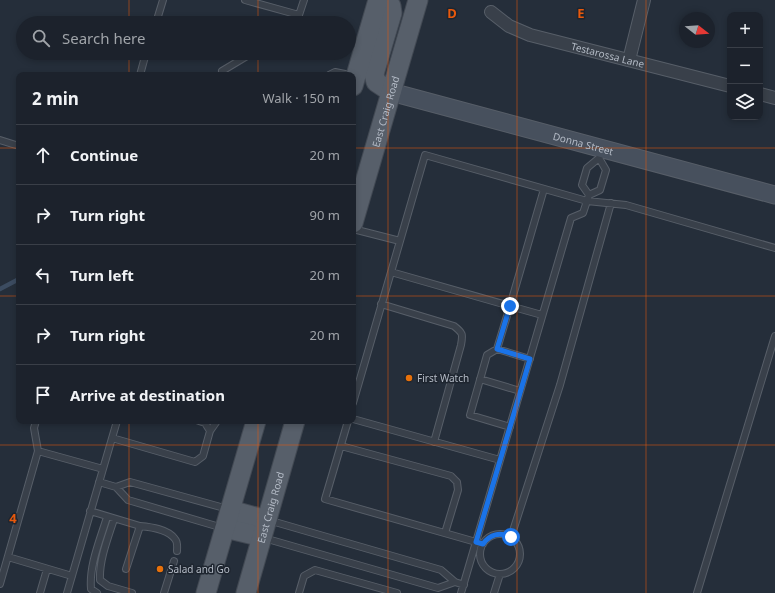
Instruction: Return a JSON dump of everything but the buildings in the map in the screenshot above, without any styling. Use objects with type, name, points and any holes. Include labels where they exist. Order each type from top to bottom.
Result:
[{"type":"main road","points":[[355,72],[378,0]]},
{"type":"main road","points":[[386,0],[391,6],[392,13],[374,74],[376,82],[392,92]]},
{"type":"main road","name":"East Craig Road","points":[[356,213],[418,0]]},
{"type":"main road","points":[[206,593],[255,424]]},
{"type":"main road","name":"East Craig Road","points":[[246,593],[294,424]]},
{"type":"main road","points":[[230,510],[264,528]]},
{"type":"main road","points":[[225,528],[264,528]]},
{"type":"street","points":[[629,60],[644,0]]},
{"type":"street","name":"Testarossa Lane","points":[[491,12],[509,26],[530,35],[727,85]]},
{"type":"street","name":"Donna Street","points":[[392,92],[600,154],[775,195]]},
{"type":"street","points":[[763,95],[775,98]]},
{"type":"lane","points":[[158,16],[163,0]]},
{"type":"lane","points":[[245,0],[299,16],[304,0]]},
{"type":"lane","points":[[141,72],[144,60]]},
{"type":"lane","points":[[222,72],[241,60]]},
{"type":"lane","points":[[0,140],[16,145]]},
{"type":"lane","points":[[356,392],[424,154],[544,189],[626,205],[775,248]]},
{"type":"lane","points":[[461,593],[571,218],[583,213],[588,198],[600,190],[606,170],[600,154],[587,168],[582,185],[588,198]]},
{"type":"lane","points":[[510,427],[470,415],[487,355],[497,349],[544,189]]},
{"type":"lane","points":[[511,537],[560,385],[611,203]]},
{"type":"lane","points":[[356,231],[400,241]]},
{"type":"lane","points":[[391,272],[542,315]]},
{"type":"lane","points":[[381,304],[454,326],[461,331],[463,337],[461,346],[434,442]]},
{"type":"lane","points":[[697,593],[775,336]]},
{"type":"lane","points":[[497,349],[530,359]]},
{"type":"lane","points":[[480,380],[520,391]]},
{"type":"lane","points":[[356,420],[500,460]]},
{"type":"lane","points":[[0,584],[38,451],[34,428],[35,424]]},
{"type":"lane","points":[[67,593],[116,424]]},
{"type":"lane","points":[[206,424],[210,431]]},
{"type":"lane","points":[[112,438],[195,462],[203,456],[210,431],[216,424]]},
{"type":"lane","points":[[347,424],[325,499],[483,544]]},
{"type":"lane","points":[[341,446],[451,476],[457,482],[458,490],[445,533]]},
{"type":"lane","points":[[38,451],[103,469]]},
{"type":"lane","points":[[99,482],[116,487],[128,500],[225,528]]},
{"type":"lane","points":[[116,487],[130,482],[230,510]]},
{"type":"lane","points":[[90,511],[140,526],[156,528],[169,533],[176,539],[177,551]]},
{"type":"lane","points":[[97,593],[91,589],[90,578],[107,516]]},
{"type":"lane","points":[[114,519],[104,552],[100,571],[100,580],[108,586],[132,593]]},
{"type":"lane","points":[[126,569],[140,526]]},
{"type":"lane","points":[[264,528],[438,588],[455,582]]},
{"type":"lane","points":[[264,528],[441,570],[455,582],[464,585]]},
{"type":"lane","points":[[501,534],[511,537],[518,544],[520,550],[521,557],[519,563],[515,569],[509,573],[496,574],[490,572],[485,568],[480,556],[483,544],[488,538],[494,535],[501,534]]},
{"type":"lane","points":[[8,557],[72,576]]},
{"type":"lane","points":[[164,593],[174,561]]},
{"type":"lane","points":[[40,593],[47,569]]},
{"type":"lane","points":[[299,593],[304,576],[314,570],[397,593]]},
{"type":"lane","points":[[494,593],[500,574]]},
{"type":"waterway","points":[[0,289],[16,281]]},
{"type":"place","name":"First Watch","points":[[409,378]]},
{"type":"place","name":"Salad and Go","points":[[160,569]]},
{"type":"route","points":[[510,306],[497,349],[530,359],[476,542],[483,544],[488,538],[501,534],[511,537]]}]
